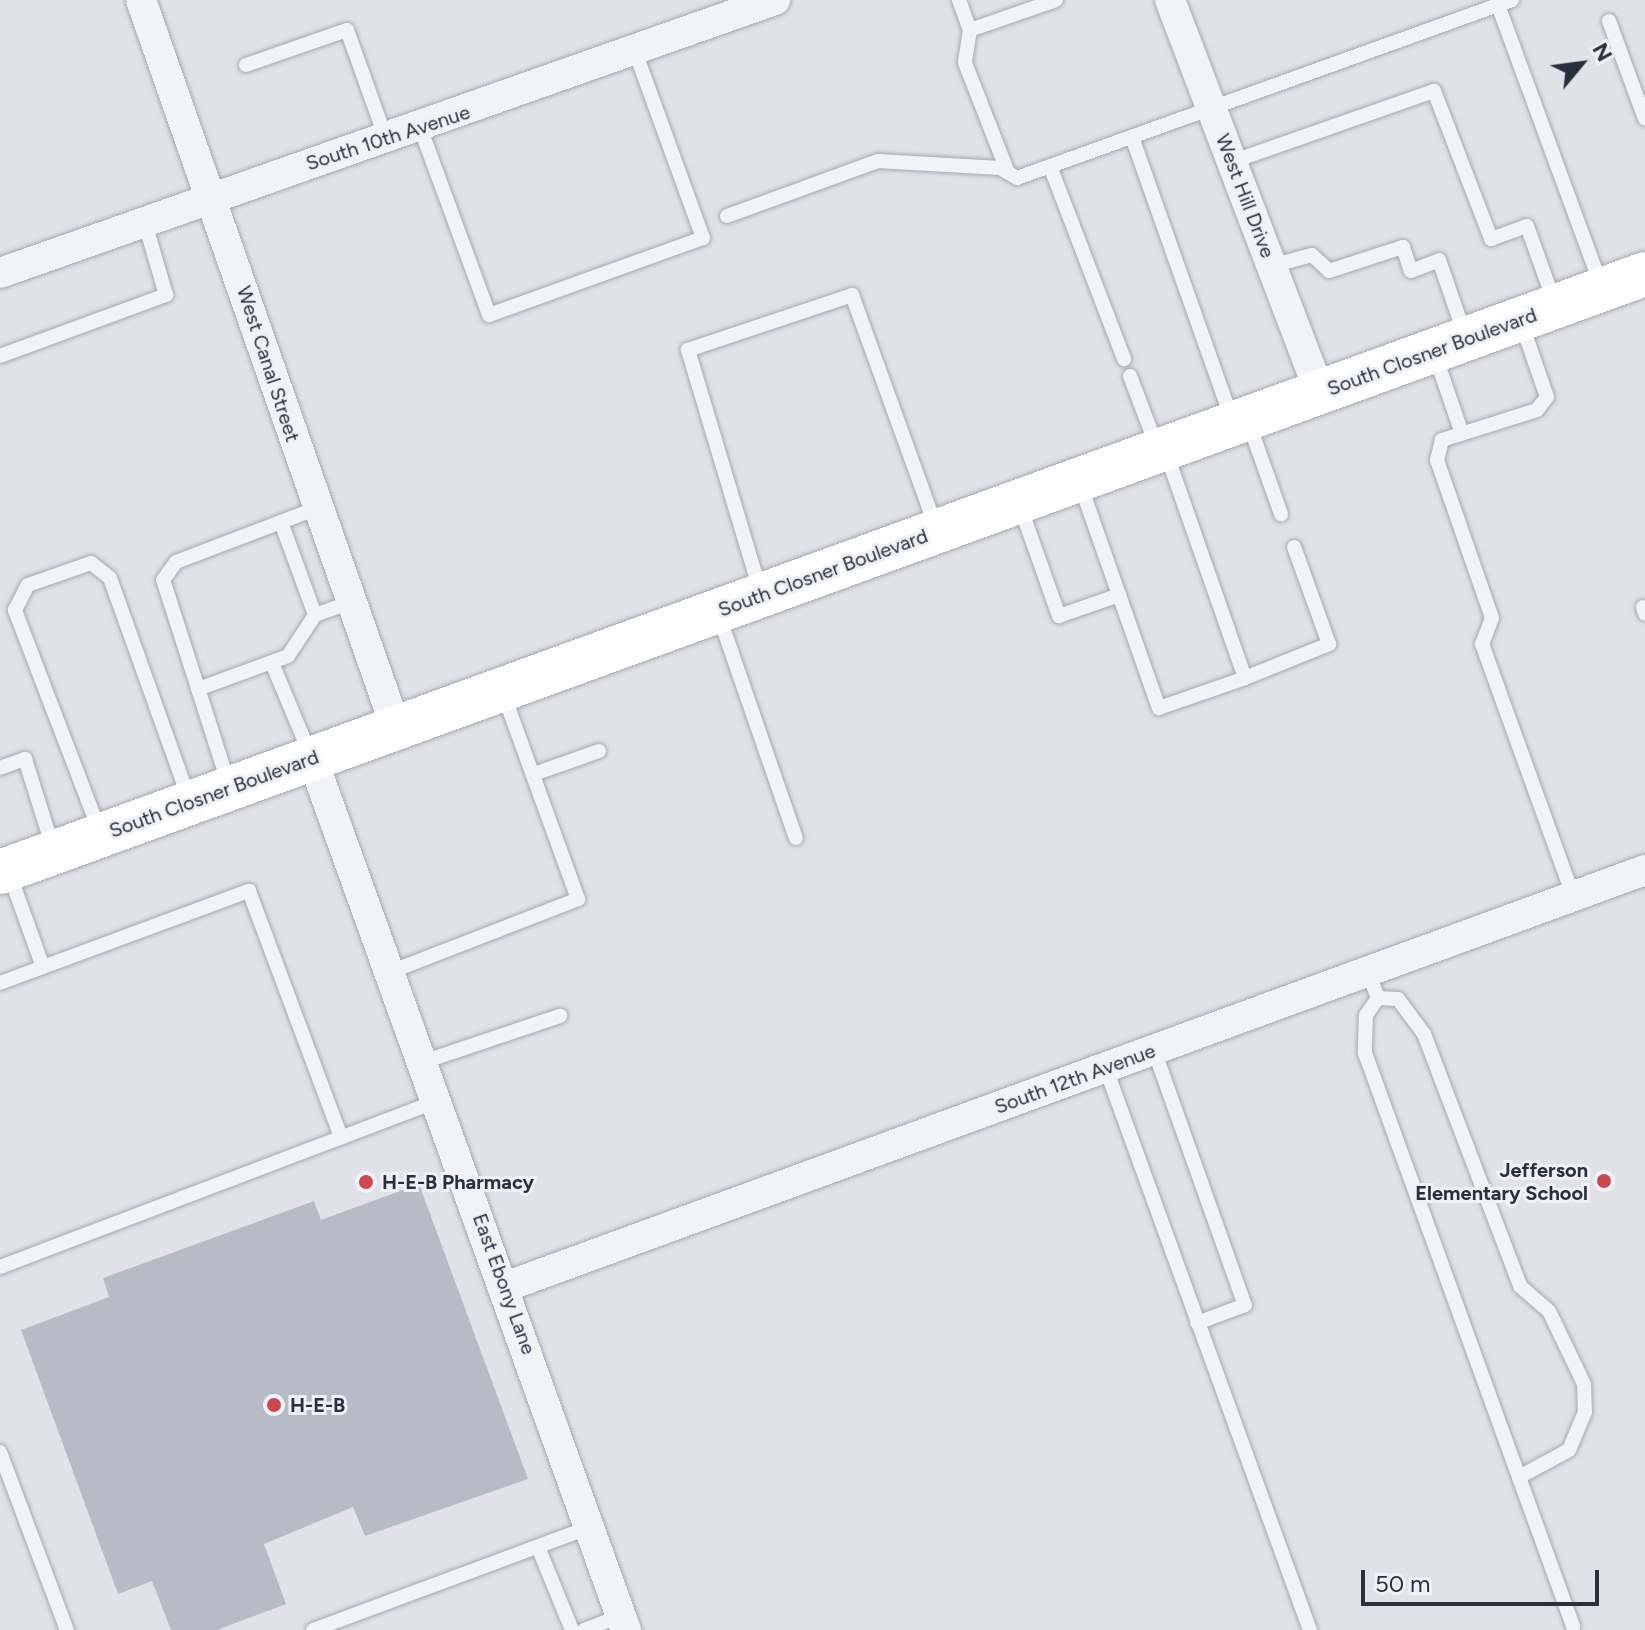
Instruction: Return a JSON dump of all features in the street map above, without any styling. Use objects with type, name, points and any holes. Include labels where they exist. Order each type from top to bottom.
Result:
[{"type":"main road","name":"South Closner Boulevard","points":[[4,870],[1538,313],[1632,284]]},
{"type":"street","name":"West Canal Street","points":[[141,0],[212,195],[315,509],[396,728]]},
{"type":"street","name":"South 10th Avenue","points":[[0,273],[212,195],[421,130],[775,0]]},
{"type":"street","name":"West Hill Drive","points":[[1170,0],[1320,393]]},
{"type":"street","name":"East Ebony Lane","points":[[312,758],[624,1623]]},
{"type":"street","name":"South 12th Avenue","points":[[505,1287],[1154,1050],[1373,985],[1573,896],[1645,870]]},
{"type":"lane","points":[[959,0],[970,30],[965,63],[1008,173]]},
{"type":"lane","points":[[970,30],[1056,0]]},
{"type":"lane","points":[[727,216],[878,161],[1008,173],[1017,178],[1505,2],[1632,284]]},
{"type":"lane","points":[[1609,21],[1645,119]]},
{"type":"lane","points":[[246,65],[347,30],[386,140]]},
{"type":"lane","points":[[421,130],[489,315],[703,238],[635,51]]},
{"type":"lane","points":[[1231,162],[1434,91],[1491,239],[1527,226],[1547,397],[1537,410],[1442,440],[1437,460],[1492,618],[1482,644],[1573,896]]},
{"type":"lane","points":[[1132,137],[1240,421],[1281,514]]},
{"type":"lane","points":[[1050,166],[1124,359]]},
{"type":"lane","points":[[0,356],[166,295],[144,220]]},
{"type":"lane","points":[[1271,266],[1312,255],[1329,271],[1403,247],[1411,271],[1439,260],[1462,434]]},
{"type":"lane","points":[[762,595],[688,350],[852,295],[937,532]]},
{"type":"lane","points":[[1130,376],[1162,450],[1245,678]]},
{"type":"lane","points":[[1078,480],[1159,708],[1329,644],[1294,547]]},
{"type":"lane","points":[[1018,502],[1059,616],[1119,595]]},
{"type":"lane","points":[[210,795],[198,689],[163,580],[167,569],[315,509]]},
{"type":"lane","points":[[281,522],[315,615]]},
{"type":"lane","points":[[101,835],[15,610],[28,585],[91,563],[110,578],[210,795]]},
{"type":"lane","points":[[198,689],[288,656],[315,615],[350,602]]},
{"type":"lane","points":[[717,611],[796,838]]},
{"type":"lane","points":[[272,663],[312,758]]},
{"type":"lane","points":[[390,972],[578,899],[502,690]]},
{"type":"lane","points":[[534,774],[599,751]]},
{"type":"lane","points":[[0,768],[25,759],[54,852]]},
{"type":"lane","points":[[4,870],[43,967]]},
{"type":"lane","points":[[0,983],[249,891],[341,1137]]},
{"type":"lane","points":[[1519,1477],[1569,1450],[1585,1412],[1584,1384],[1549,1311],[1520,1286],[1424,1034],[1398,999],[1373,985],[1366,1015],[1365,1053],[1573,1626]]},
{"type":"lane","points":[[423,1062],[560,1016]]},
{"type":"lane","points":[[1154,1050],[1245,1305],[1197,1323]]},
{"type":"lane","points":[[1106,1069],[1310,1630]]},
{"type":"lane","points":[[0,1267],[437,1101]]},
{"type":"lane","points":[[0,1452],[67,1630]]},
{"type":"lane","points":[[313,1630],[590,1527]]},
{"type":"lane","points":[[538,1547],[572,1630]]},
{"type":"lane","points":[[584,1630],[624,1623]]},
{"type":"building","name":"H-E-B","points":[[419,1184],[528,1479],[365,1536],[353,1507],[264,1544],[286,1604],[217,1630],[171,1630],[152,1581],[118,1594],[21,1330],[109,1297],[103,1278],[314,1201],[321,1220]]},
{"type":"place","name":"Jefferson Elementary School","points":[[1604,1181]]},
{"type":"place","name":"H-E-B Pharmacy","points":[[366,1182]]},
{"type":"place","name":"H-E-B","points":[[274,1405]]}]
